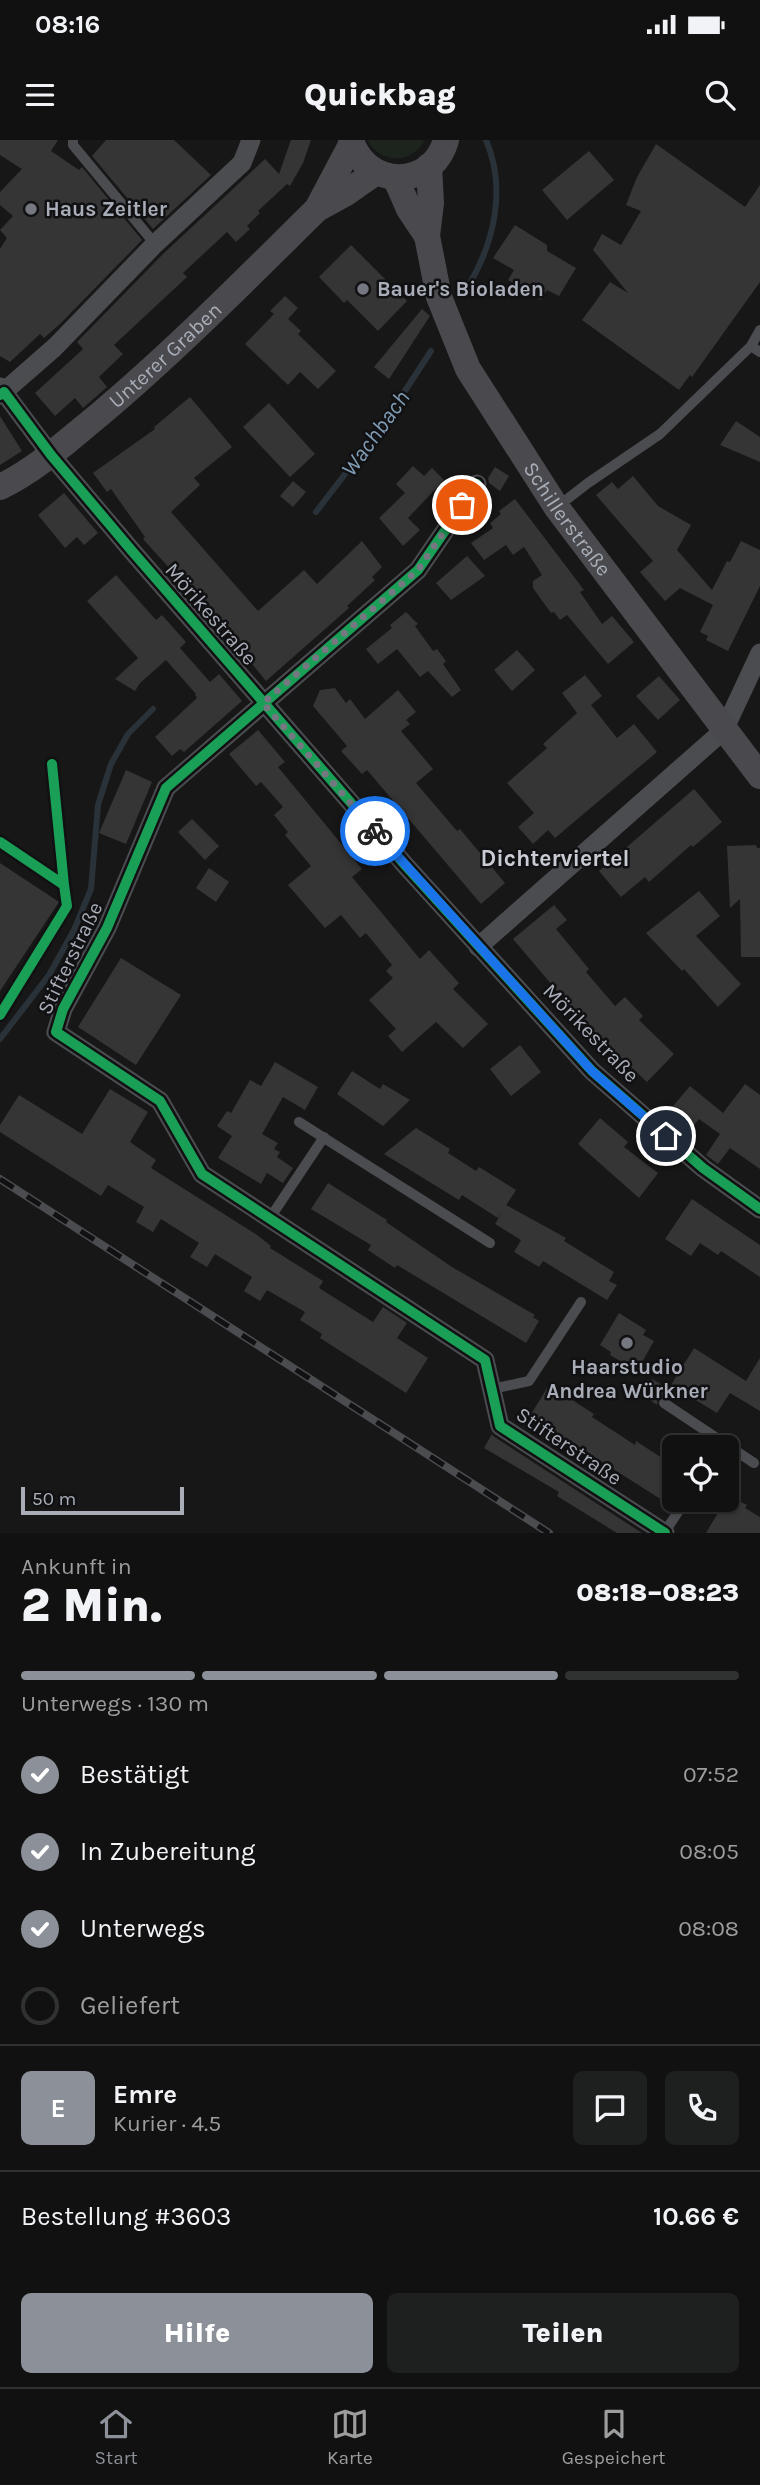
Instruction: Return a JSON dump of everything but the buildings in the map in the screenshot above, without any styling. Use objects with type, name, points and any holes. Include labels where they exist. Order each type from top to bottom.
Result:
[{"type":"street","points":[[1,391],[55,347],[155,244],[242,163],[251,140]]},
{"type":"street","points":[[429,166],[438,158],[446,140]]},
{"type":"street","name":"Unterer Graben","points":[[317,209],[351,141]]},
{"type":"street","name":"Schillerstraße","points":[[351,141],[357,155],[386,175],[427,236]]},
{"type":"street","name":"Unterer Graben","points":[[0,487],[21,477],[51,455],[143,376],[317,209],[386,175],[407,177],[429,166]]},
{"type":"street","name":"Schillerstraße","points":[[429,166],[431,203],[427,236],[439,297],[468,369],[556,508],[760,776]]},
{"type":"street","name":"Mörikestraße","points":[[1,391],[51,455],[263,703],[478,947],[592,1071],[703,1168],[760,1209]]},
{"type":"street","name":"Stifterstraße","points":[[477,484],[418,570],[166,788],[107,928],[63,1009],[56,1032],[160,1101],[202,1174],[485,1360],[500,1426],[665,1533]]},
{"type":"street","points":[[478,947],[724,730],[760,653]]},
{"type":"lane","points":[[73,140],[73,145],[155,244]]},
{"type":"lane","points":[[556,508],[660,434],[756,349],[760,330]]},
{"type":"lane","points":[[299,1122],[490,1243]]},
{"type":"lane","points":[[270,1218],[324,1137]]},
{"type":"lane","points":[[492,1389],[529,1381],[581,1302]]},
{"type":"lane","points":[[664,1403],[709,1435]]},
{"type":"lane","points":[[739,1454],[754,1463]]},
{"type":"lane","points":[[665,1533],[679,1512]]},
{"type":"shaded area","points":[[367,140],[425,140],[412,154],[396,158],[380,154]]},
{"type":"waterway","name":"Wachbach","points":[[467,288],[484,253],[494,216],[496,178],[486,140]]},
{"type":"waterway","name":"Wachbach","points":[[316,512],[384,423],[431,351]]},
{"type":"waterway","name":"Wachbach","points":[[0,1039],[49,975],[74,930],[91,889],[98,805],[111,764],[128,734],[153,709]]},
{"type":"railway","points":[[0,1179],[549,1533]]},
{"type":"cycle path","points":[[0,395],[4,392],[51,455],[132,551],[405,865],[592,1071],[703,1168],[760,1209]]},
{"type":"cycle path","points":[[477,484],[418,570],[166,788],[107,928],[63,1009],[56,1032],[160,1101],[202,1174],[485,1360],[500,1426],[665,1533]]},
{"type":"cycle path","points":[[52,764],[64,885]]},
{"type":"cycle path","points":[[0,842],[64,885],[67,906],[0,1015]]},
{"type":"way so far","points":[[375,831],[263,703],[418,570],[462,505]]},
{"type":"place","name":"Haus Zeitler","points":[[31,209]]},
{"type":"place","name":"Bauer's Bioladen","points":[[363,289]]},
{"type":"place","name":"Haarstudio Andrea Würkner","points":[[627,1343]]},
{"type":"district","name":"Dichterviertel","points":[[555,858]]},
{"type":"route","points":[[375,831],[592,1071],[666,1136]]}]
